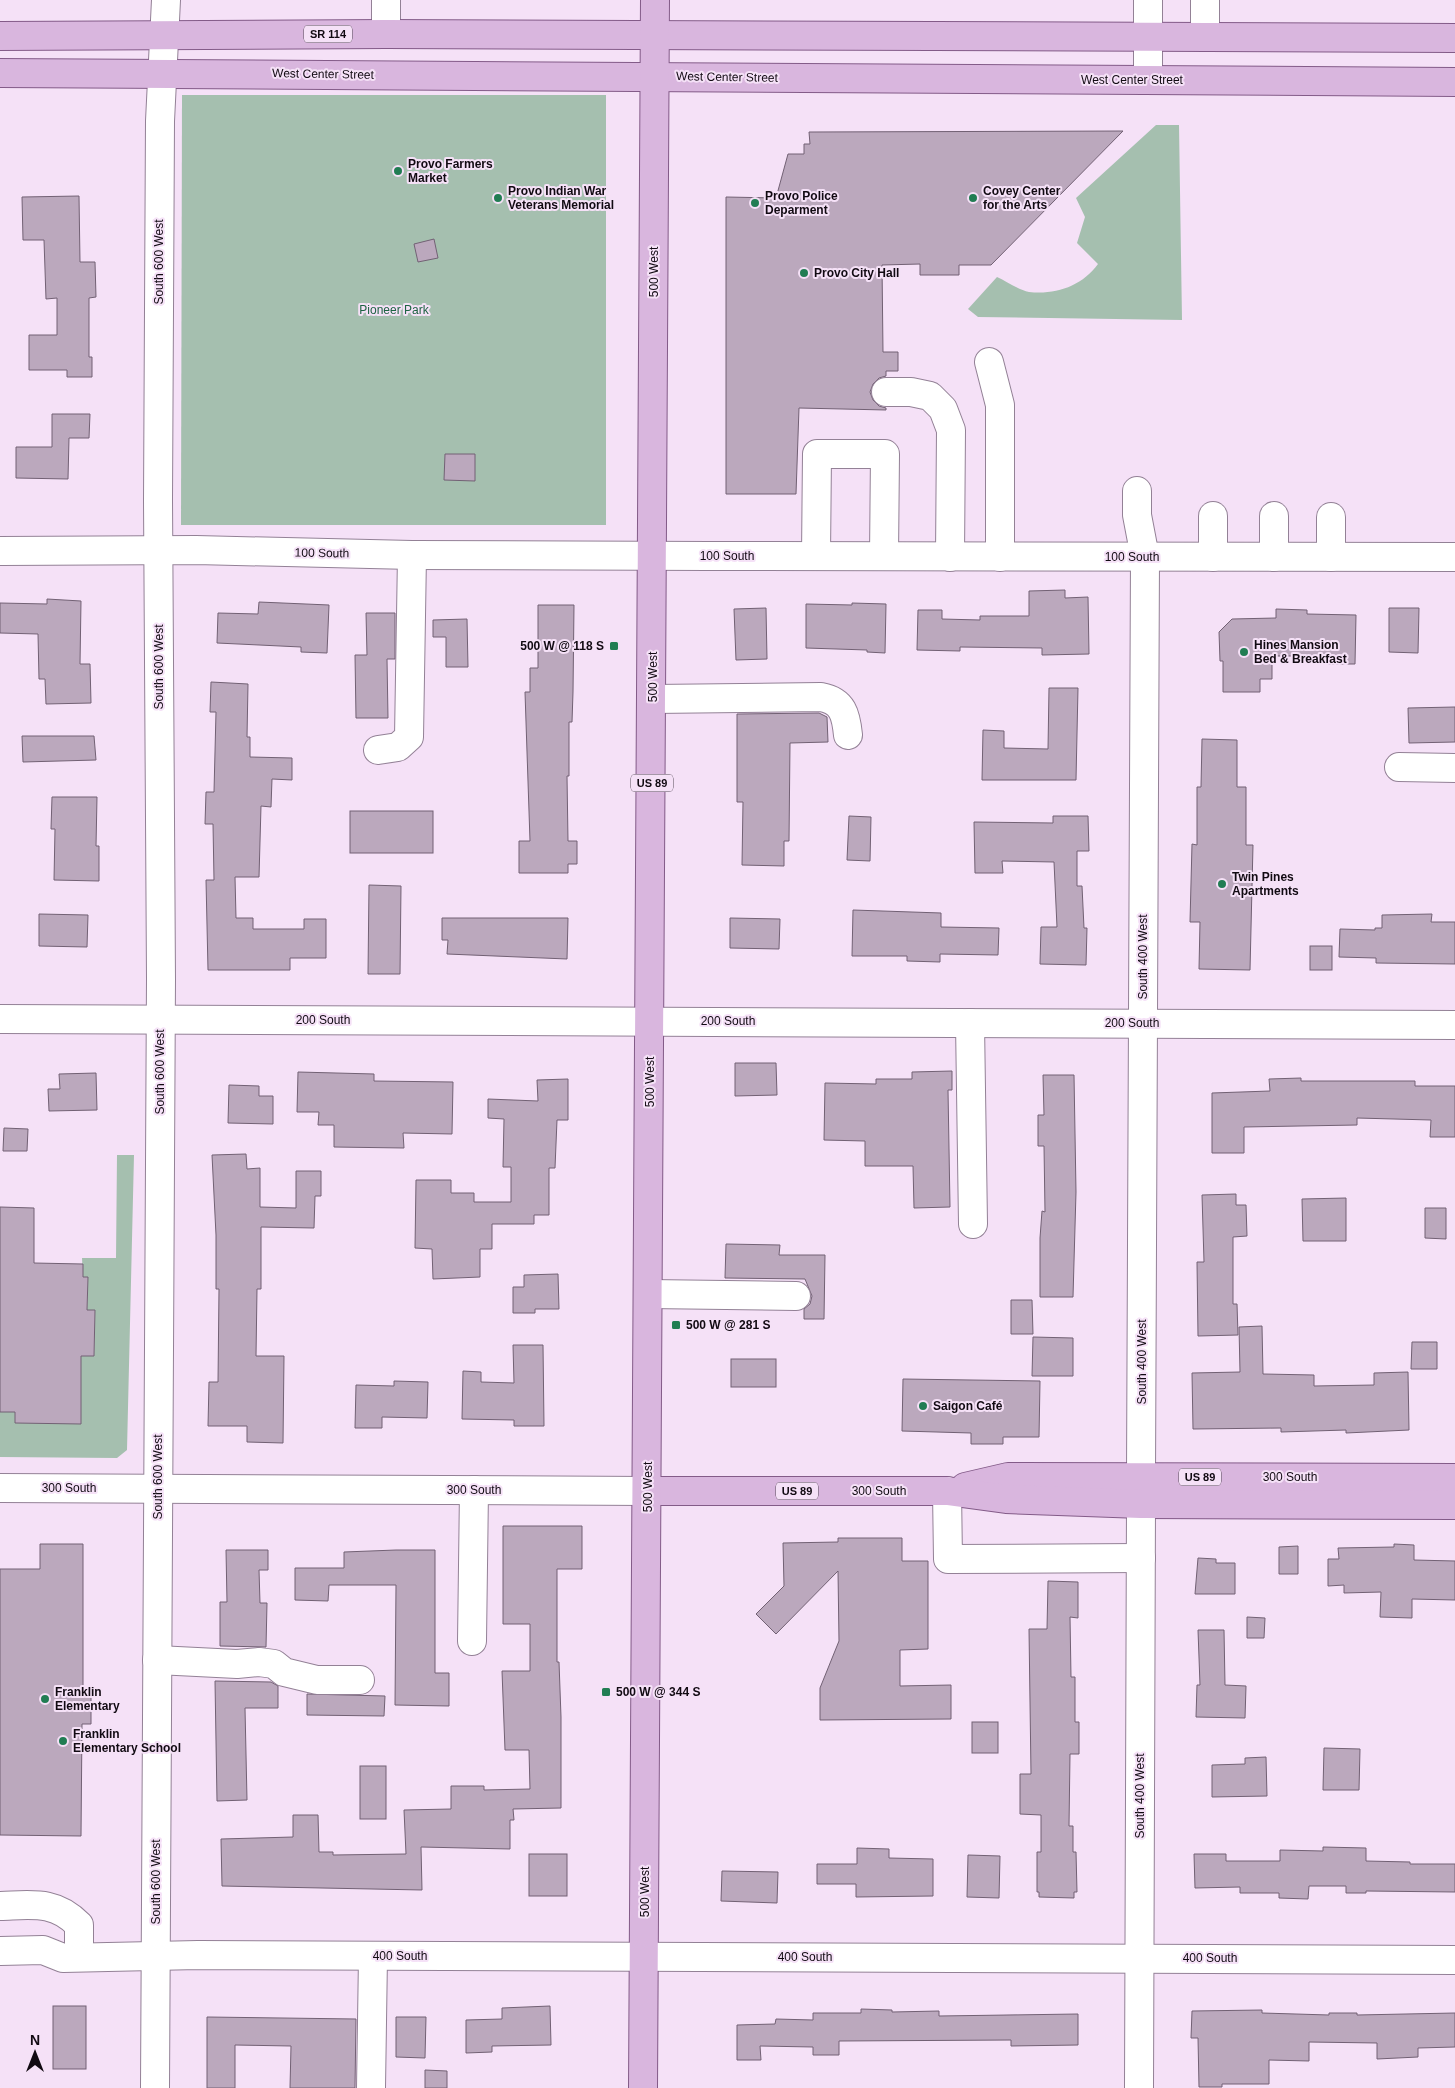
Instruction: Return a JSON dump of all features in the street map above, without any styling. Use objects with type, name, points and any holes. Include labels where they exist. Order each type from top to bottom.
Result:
[{"type":"main road","name":"US 89","points":[[655,76],[656,0]]},
{"type":"main road","name":"West Center Street","points":[[0,73],[386,34],[1455,38]]},
{"type":"main road","name":"West Center Street","points":[[0,36],[164,55],[655,76],[1455,82]]},
{"type":"main road","name":"500 West","points":[[643,2088],[654,556],[655,76]]},
{"type":"main road","name":"300 South","points":[[947,1490],[1008,1477],[1455,1478]]},
{"type":"main road","name":"300 South","points":[[648,1490],[947,1490],[1006,1499],[1141,1504],[1455,1505]]},
{"type":"street","name":"South 600 West","points":[[155,2088],[160,1020],[158,550],[160,122],[166,0]]},
{"type":"street","points":[[386,0],[386,34]]},
{"type":"street","points":[[1148,0],[1148,80]]},
{"type":"street","points":[[1205,0],[1205,37]]},
{"type":"street","points":[[989,362],[1000,405],[1000,557]]},
{"type":"street","points":[[886,392],[911,392],[930,396],[943,409],[951,430],[950,556]]},
{"type":"street","points":[[816,556],[817,454],[885,454],[884,556]]},
{"type":"street","name":"South 400 West","points":[[1137,491],[1137,515],[1145,557],[1141,1476]]},
{"type":"street","points":[[1213,516],[1213,557]]},
{"type":"street","points":[[1274,516],[1274,557]]},
{"type":"street","points":[[1331,517],[1331,557]]},
{"type":"street","name":"100 South","points":[[0,551],[158,550],[412,555],[654,556],[1455,557]]},
{"type":"street","points":[[378,750],[398,747],[409,737],[412,555]]},
{"type":"street","points":[[653,700],[821,697],[835,700],[843,709],[848,735]]},
{"type":"street","points":[[1399,767],[1455,768]]},
{"type":"street","name":"200 South","points":[[0,1019],[1455,1024]]},
{"type":"street","points":[[970,1023],[973,1224]]},
{"type":"street","points":[[649,1294],[796,1296]]},
{"type":"street","name":"300 South","points":[[0,1488],[648,1490]]},
{"type":"street","points":[[472,1641],[474,1490]]},
{"type":"street","points":[[947,1490],[948,1559],[1141,1558]]},
{"type":"street","name":"South 400 West","points":[[1139,2088],[1141,1504]]},
{"type":"street","points":[[157,1660],[237,1664],[260,1662],[274,1664],[284,1672],[316,1680],[360,1680]]},
{"type":"street","points":[[0,1906],[37,1905],[52,1907],[66,1912],[79,1925],[71,1957],[43,1950],[0,1951]]},
{"type":"street","name":"400 South","points":[[71,1957],[156,1955],[1455,1960]]},
{"type":"street","points":[[371,2088],[373,1956]]},
{"type":"green space","name":"Pioneer Park","points":[[182,95],[606,95],[606,525],[181,525]]},
{"type":"green space","points":[[1156,125],[1179,125],[1182,320],[978,317],[968,309],[997,277],[1025,291],[1039,293],[1068,287],[1092,272],[1098,264],[1077,243],[1085,217],[1076,198]]},
{"type":"green space","points":[[117,1155],[134,1155],[127,1450],[117,1458],[0,1457],[0,1412],[15,1412],[81,1423],[81,1356],[94,1356],[95,1310],[87,1310],[88,1277],[83,1277],[82,1258],[116,1258]]},
{"type":"building","name":"Provo City Hall","points":[[1123,131],[991,265],[959,265],[959,275],[920,275],[920,264],[882,265],[883,352],[898,352],[898,371],[886,371],[886,376],[879,378],[873,384],[870,392],[873,400],[879,406],[886,408],[886,410],[799,408],[796,494],[726,494],[726,197],[776,198],[788,154],[804,154],[804,144],[810,144],[809,132]]},
{"type":"building","points":[[79,196],[80,262],[95,262],[96,297],[89,298],[89,357],[92,357],[92,377],[67,377],[67,370],[29,370],[29,335],[57,335],[57,298],[46,299],[44,240],[23,240],[22,197]]},
{"type":"building","points":[[434,239],[438,258],[418,262],[414,244]]},
{"type":"building","points":[[52,414],[90,414],[89,438],[69,438],[68,479],[16,478],[16,447],[52,447]]},
{"type":"building","points":[[445,454],[475,454],[475,481],[444,480]]},
{"type":"building","points":[[1065,590],[1065,598],[1088,597],[1089,654],[1042,655],[1042,648],[960,647],[960,651],[917,650],[918,610],[942,610],[942,619],[980,620],[980,616],[1029,616],[1029,591]]},
{"type":"building","points":[[47,599],[81,601],[80,664],[90,664],[91,703],[46,704],[45,679],[39,679],[38,634],[0,633],[0,603],[47,604]]},
{"type":"building","points":[[259,602],[329,605],[327,653],[301,652],[301,647],[217,643],[218,613],[258,614]]},
{"type":"building","points":[[852,603],[886,604],[885,653],[867,652],[867,650],[806,648],[806,604],[852,605]]},
{"type":"building","points":[[538,605],[574,605],[572,722],[569,722],[569,776],[567,776],[568,841],[577,841],[577,864],[568,864],[568,873],[519,873],[519,841],[530,841],[525,692],[530,692],[530,668],[538,668]]},
{"type":"building","points":[[766,608],[767,659],[736,660],[734,609]]},
{"type":"building","points":[[1389,608],[1419,608],[1418,653],[1389,652]]},
{"type":"building","points":[[1276,609],[1307,610],[1307,614],[1356,615],[1355,664],[1325,664],[1326,656],[1272,656],[1272,679],[1260,679],[1260,692],[1223,692],[1223,661],[1220,661],[1219,632],[1232,619],[1276,618]]},
{"type":"building","points":[[366,613],[395,613],[395,659],[387,659],[388,718],[356,718],[355,655],[367,655]]},
{"type":"building","points":[[467,619],[468,667],[446,667],[446,637],[433,637],[433,620]]},
{"type":"building","points":[[211,682],[248,684],[247,737],[250,737],[250,757],[292,758],[292,780],[272,779],[271,807],[261,806],[259,877],[235,877],[236,918],[253,918],[253,929],[304,929],[304,919],[326,919],[326,958],[290,958],[290,970],[208,970],[206,880],[214,880],[213,824],[205,824],[206,792],[214,792],[216,712],[210,712]]},
{"type":"building","points":[[1049,688],[1078,688],[1076,780],[982,780],[983,730],[1004,731],[1004,748],[1048,749]]},
{"type":"building","points":[[1455,707],[1455,742],[1409,743],[1408,708]]},
{"type":"building","points":[[819,713],[827,717],[828,742],[790,743],[789,841],[784,841],[784,866],[742,865],[743,802],[737,802],[737,714]]},
{"type":"building","points":[[22,736],[94,736],[96,760],[23,762]]},
{"type":"building","points":[[1202,739],[1237,740],[1237,787],[1246,787],[1246,845],[1253,845],[1250,970],[1199,969],[1200,922],[1190,922],[1192,844],[1197,845],[1197,787],[1201,787]]},
{"type":"building","points":[[52,797],[97,797],[96,846],[99,846],[99,881],[54,880],[55,829],[51,829]]},
{"type":"building","points":[[350,811],[433,811],[433,853],[350,853]]},
{"type":"building","points":[[849,816],[871,817],[870,861],[847,860]]},
{"type":"building","points":[[1053,816],[1088,816],[1089,851],[1077,851],[1077,886],[1082,886],[1084,928],[1087,928],[1086,965],[1040,964],[1041,927],[1057,927],[1054,862],[1002,861],[1003,873],[975,873],[974,822],[1053,823]]},
{"type":"building","points":[[369,885],[401,886],[400,974],[368,974]]},
{"type":"building","points":[[853,910],[941,913],[941,927],[999,928],[998,955],[940,954],[940,962],[907,961],[907,956],[852,956]]},
{"type":"building","points":[[39,914],[88,915],[87,947],[39,946]]},
{"type":"building","points":[[1432,914],[1431,922],[1455,922],[1455,964],[1376,963],[1376,958],[1339,957],[1340,929],[1375,930],[1375,928],[1382,928],[1382,915]]},
{"type":"building","points":[[442,918],[568,918],[567,959],[447,954],[448,940],[442,940]]},
{"type":"building","points":[[730,918],[780,919],[779,949],[730,948]]},
{"type":"building","points":[[1310,946],[1332,946],[1332,970],[1310,970]]},
{"type":"building","points":[[735,1063],[776,1063],[777,1095],[735,1096]]},
{"type":"building","points":[[952,1071],[952,1090],[948,1090],[950,1207],[914,1208],[913,1166],[865,1166],[865,1141],[824,1140],[825,1083],[876,1084],[876,1079],[912,1079],[912,1072]]},
{"type":"building","points":[[298,1072],[374,1074],[374,1081],[453,1082],[452,1134],[403,1133],[404,1148],[334,1147],[334,1125],[318,1125],[319,1112],[297,1112]]},
{"type":"building","points":[[96,1073],[97,1110],[49,1111],[48,1089],[60,1089],[59,1074]]},
{"type":"building","points":[[1043,1075],[1074,1075],[1076,1192],[1073,1297],[1040,1297],[1040,1238],[1042,1211],[1045,1212],[1044,1146],[1038,1146],[1038,1115],[1044,1115]]},
{"type":"building","points":[[1301,1078],[1301,1081],[1415,1081],[1415,1086],[1455,1086],[1455,1137],[1430,1137],[1431,1120],[1357,1118],[1357,1125],[1244,1127],[1244,1153],[1212,1153],[1212,1093],[1270,1091],[1269,1079]]},
{"type":"building","points":[[568,1079],[568,1120],[557,1120],[555,1168],[549,1168],[549,1215],[534,1215],[534,1224],[492,1224],[492,1249],[480,1249],[480,1277],[433,1279],[432,1249],[415,1248],[416,1180],[451,1180],[451,1193],[474,1193],[474,1202],[511,1202],[511,1167],[503,1167],[504,1119],[488,1118],[488,1099],[538,1101],[537,1080]]},
{"type":"building","points":[[229,1085],[259,1086],[259,1096],[273,1096],[273,1124],[228,1123]]},
{"type":"building","points":[[4,1128],[28,1129],[27,1151],[3,1151]]},
{"type":"building","points":[[246,1154],[247,1169],[260,1168],[260,1207],[296,1208],[296,1171],[321,1171],[321,1196],[315,1196],[314,1228],[261,1227],[261,1289],[257,1289],[256,1356],[284,1356],[283,1443],[247,1442],[247,1426],[208,1426],[209,1382],[218,1382],[219,1289],[216,1289],[216,1235],[212,1155]]},
{"type":"building","points":[[1236,1194],[1236,1205],[1246,1205],[1247,1236],[1233,1237],[1233,1304],[1237,1304],[1238,1335],[1198,1336],[1197,1262],[1204,1262],[1202,1195]]},
{"type":"building","points":[[1346,1198],[1346,1241],[1303,1241],[1302,1199]]},
{"type":"building","points":[[0,1207],[34,1208],[34,1263],[83,1264],[83,1277],[88,1277],[87,1310],[95,1310],[94,1356],[81,1356],[81,1424],[15,1423],[15,1412],[0,1412]]},
{"type":"building","points":[[1425,1208],[1446,1208],[1446,1239],[1425,1238]]},
{"type":"building","points":[[726,1244],[780,1245],[779,1255],[825,1255],[824,1319],[804,1319],[804,1309],[810,1304],[812,1296],[805,1279],[725,1278]]},
{"type":"building","points":[[558,1274],[559,1309],[535,1309],[535,1313],[513,1313],[513,1287],[524,1287],[524,1275]]},
{"type":"building","points":[[1011,1300],[1032,1300],[1033,1334],[1011,1334]]},
{"type":"building","points":[[1262,1326],[1263,1374],[1314,1375],[1314,1386],[1374,1385],[1374,1373],[1408,1372],[1409,1430],[1346,1433],[1346,1430],[1281,1432],[1281,1428],[1193,1429],[1192,1373],[1240,1372],[1239,1327]]},
{"type":"building","points":[[1033,1337],[1073,1338],[1073,1376],[1032,1376]]},
{"type":"building","points":[[1412,1342],[1437,1342],[1437,1369],[1411,1369]]},
{"type":"building","points":[[513,1345],[543,1345],[544,1426],[514,1426],[514,1420],[462,1419],[463,1371],[481,1372],[481,1382],[514,1383]]},
{"type":"building","points":[[731,1359],[776,1359],[776,1387],[731,1387]]},
{"type":"building","points":[[903,1379],[1040,1381],[1039,1437],[1003,1437],[1003,1444],[971,1444],[971,1433],[902,1431]]},
{"type":"building","points":[[394,1381],[428,1382],[427,1418],[382,1417],[382,1428],[355,1428],[356,1385],[394,1386]]},
{"type":"building","points":[[503,1526],[582,1526],[582,1569],[557,1569],[557,1662],[559,1662],[561,1717],[561,1808],[513,1809],[514,1820],[510,1820],[510,1849],[421,1847],[422,1890],[222,1886],[221,1839],[293,1837],[293,1815],[318,1815],[319,1852],[333,1852],[333,1855],[406,1854],[404,1810],[451,1809],[451,1786],[484,1786],[484,1790],[530,1789],[529,1750],[505,1750],[502,1671],[530,1671],[530,1624],[503,1624]]},
{"type":"building","points":[[838,1538],[902,1538],[902,1561],[928,1561],[928,1649],[900,1650],[900,1686],[951,1685],[951,1719],[820,1720],[820,1688],[839,1641],[838,1571],[776,1634],[756,1614],[784,1586],[783,1543],[838,1542]]},
{"type":"building","name":"Franklin Elementary","points":[[40,1544],[83,1544],[83,1689],[91,1690],[91,1724],[82,1724],[81,1836],[0,1835],[0,1569],[40,1569]]},
{"type":"building","points":[[1394,1544],[1414,1545],[1414,1560],[1455,1561],[1455,1600],[1412,1599],[1412,1618],[1380,1617],[1381,1592],[1344,1593],[1344,1585],[1328,1586],[1328,1559],[1339,1559],[1338,1548],[1394,1547]]},
{"type":"building","points":[[1298,1546],[1298,1574],[1279,1574],[1279,1547]]},
{"type":"building","points":[[226,1550],[268,1550],[268,1570],[259,1570],[260,1603],[267,1603],[266,1647],[220,1646],[220,1602],[227,1602]]},
{"type":"building","points":[[435,1550],[435,1673],[449,1673],[449,1706],[395,1705],[396,1585],[329,1585],[328,1601],[295,1600],[295,1568],[344,1568],[344,1552]]},
{"type":"building","points":[[1198,1558],[1216,1559],[1216,1563],[1235,1563],[1235,1594],[1195,1594]]},
{"type":"building","points":[[1048,1581],[1078,1582],[1078,1618],[1070,1617],[1071,1677],[1075,1677],[1075,1722],[1079,1722],[1079,1754],[1070,1754],[1069,1826],[1073,1826],[1073,1852],[1076,1852],[1077,1892],[1074,1892],[1074,1898],[1039,1897],[1039,1892],[1037,1892],[1037,1852],[1041,1852],[1041,1815],[1020,1814],[1020,1774],[1031,1774],[1029,1629],[1047,1629]]},
{"type":"building","points":[[1247,1617],[1265,1618],[1264,1638],[1247,1638]]},
{"type":"building","points":[[1198,1630],[1224,1630],[1225,1685],[1246,1686],[1245,1718],[1196,1717],[1197,1685],[1200,1685]]},
{"type":"building","points":[[215,1681],[271,1682],[278,1686],[278,1708],[245,1708],[247,1800],[217,1801]]},
{"type":"building","points":[[307,1694],[385,1696],[384,1716],[307,1715]]},
{"type":"building","points":[[972,1722],[998,1722],[998,1753],[972,1753]]},
{"type":"building","points":[[1324,1748],[1360,1749],[1359,1790],[1323,1790]]},
{"type":"building","points":[[1266,1757],[1267,1796],[1212,1797],[1212,1765],[1245,1764],[1245,1758]]},
{"type":"building","points":[[360,1766],[386,1766],[386,1819],[360,1819]]},
{"type":"building","points":[[1323,1847],[1366,1848],[1366,1861],[1410,1862],[1410,1864],[1455,1864],[1455,1892],[1366,1891],[1366,1893],[1346,1893],[1346,1886],[1309,1886],[1308,1899],[1279,1898],[1279,1893],[1240,1893],[1240,1887],[1195,1888],[1194,1854],[1226,1854],[1226,1861],[1280,1861],[1280,1850],[1323,1851]]},
{"type":"building","points":[[857,1848],[889,1849],[889,1858],[933,1859],[933,1896],[856,1897],[856,1884],[817,1884],[817,1864],[857,1864]]},
{"type":"building","points":[[529,1854],[567,1854],[567,1896],[529,1896]]},
{"type":"building","points":[[968,1855],[1000,1856],[999,1898],[967,1897]]},
{"type":"building","points":[[722,1871],[778,1872],[777,1903],[721,1901]]},
{"type":"building","points":[[53,2006],[86,2006],[86,2069],[53,2069]]},
{"type":"building","points":[[550,2006],[551,2045],[492,2046],[492,2052],[466,2053],[466,2020],[502,2019],[502,2008]]},
{"type":"building","points":[[861,2009],[892,2010],[892,2012],[939,2011],[939,2016],[1078,2014],[1078,2045],[1011,2046],[1011,2040],[839,2041],[839,2055],[813,2055],[813,2047],[760,2046],[761,2060],[737,2060],[737,2025],[775,2024],[776,2019],[813,2020],[813,2013],[861,2013]]},
{"type":"building","points":[[1262,2010],[1262,2013],[1329,2015],[1329,2013],[1357,2013],[1357,2015],[1455,2013],[1455,2047],[1418,2048],[1418,2057],[1377,2059],[1377,2043],[1309,2042],[1309,2061],[1269,2060],[1269,2084],[1222,2084],[1222,2087],[1199,2087],[1198,2038],[1191,2038],[1192,2011]]},
{"type":"building","points":[[207,2017],[356,2019],[355,2088],[290,2088],[291,2046],[235,2045],[235,2088],[207,2088]]},
{"type":"building","points":[[396,2017],[426,2017],[425,2058],[396,2057]]},
{"type":"building","points":[[425,2070],[447,2071],[447,2088],[425,2088]]},
{"type":"place","name":"Provo Farmers Market","points":[[398,171]]},
{"type":"place","name":"Provo Indian War Veterans Memorial","points":[[498,198]]},
{"type":"place","name":"Covey Center for the Arts","points":[[973,198]]},
{"type":"place","name":"Provo Police Deparment","points":[[755,203]]},
{"type":"place","name":"Provo City Hall","points":[[804,273]]},
{"type":"place","name":"500 W @ 118 S","points":[[614,646]]},
{"type":"place","name":"Hines Mansion Bed & Breakfast","points":[[1244,652]]},
{"type":"place","name":"Twin Pines Apartments","points":[[1222,884]]},
{"type":"place","name":"500 W @ 281 S","points":[[676,1325]]},
{"type":"place","name":"Saigon Café","points":[[923,1406]]},
{"type":"place","name":"500 W @ 344 S","points":[[606,1692]]},
{"type":"place","name":"Franklin Elementary","points":[[45,1699]]},
{"type":"place","name":"Franklin Elementary School","points":[[63,1741]]}]
